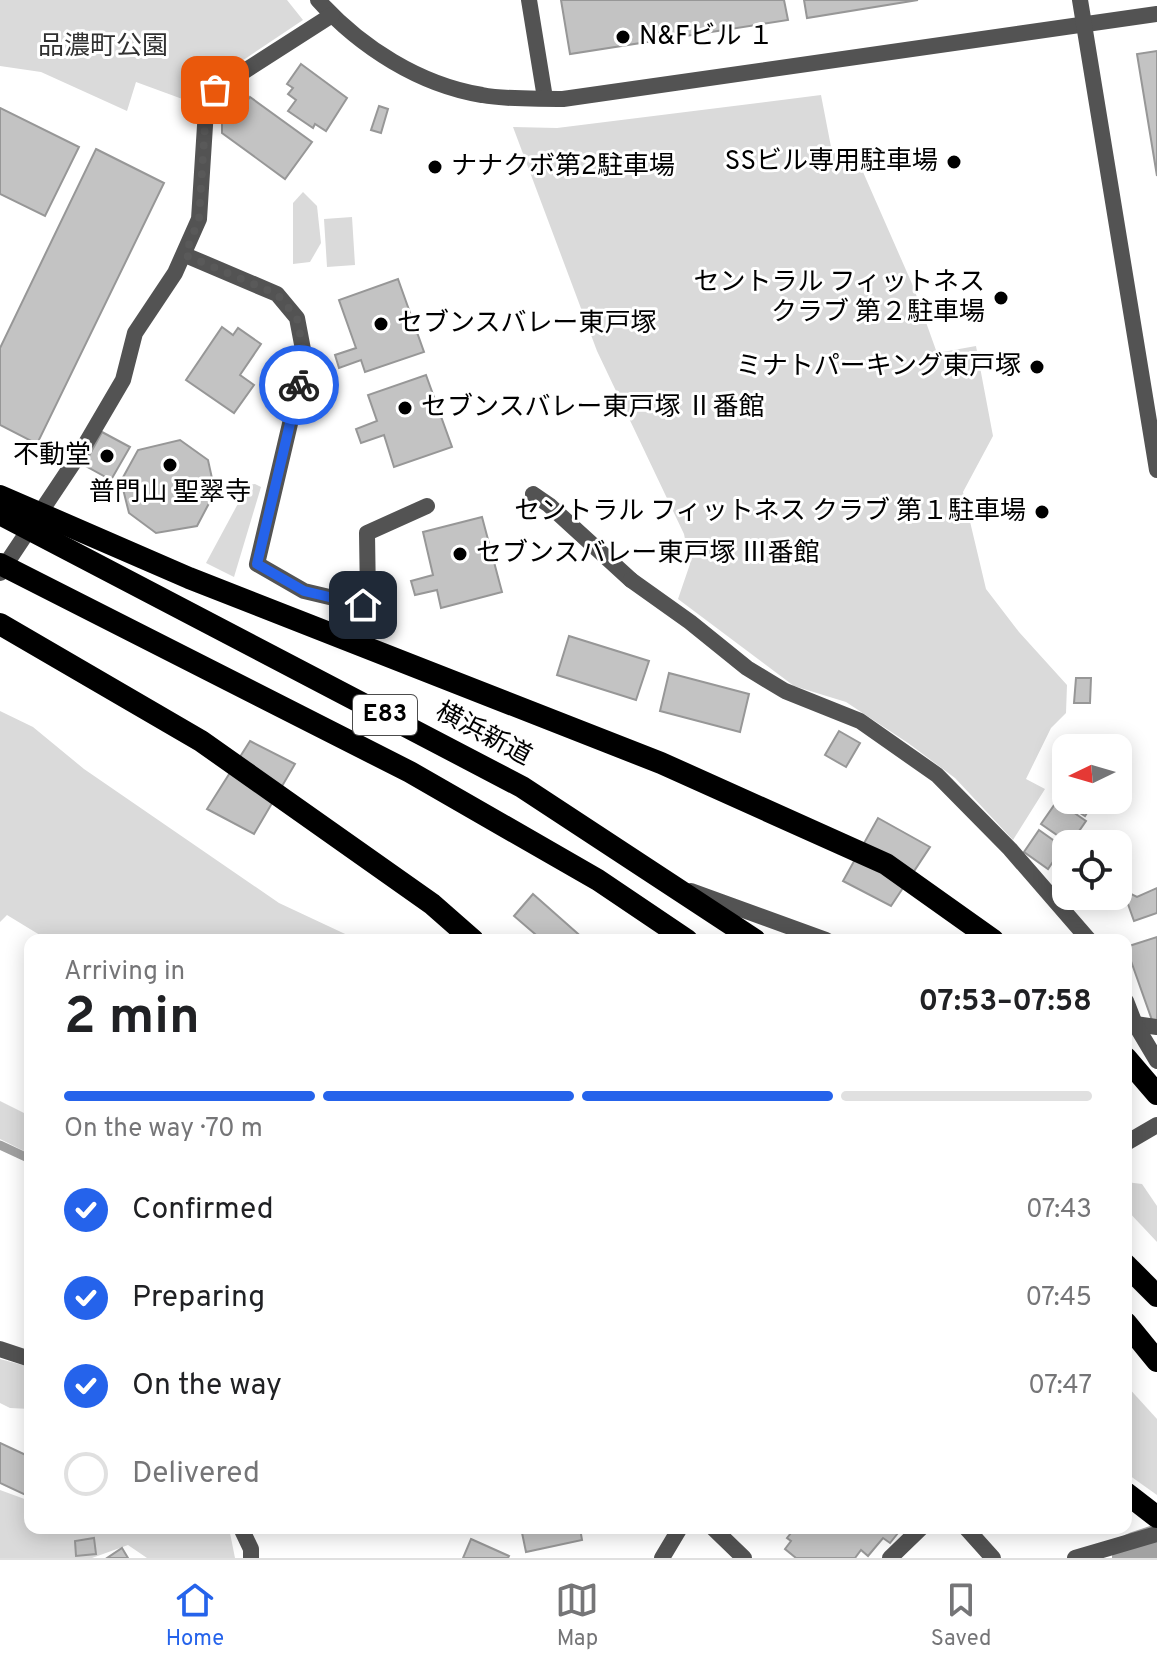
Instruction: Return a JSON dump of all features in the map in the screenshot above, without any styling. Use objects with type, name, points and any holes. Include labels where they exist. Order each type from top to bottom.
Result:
[{"type":"highway","points":[[0,496],[189,578],[661,763],[886,864],[985,934]]},
{"type":"highway","name":"横浜新道","points":[[0,514],[522,787],[746,934]]},
{"type":"highway","name":"E83","points":[[0,564],[410,772],[598,880],[678,934]]},
{"type":"highway","points":[[0,624],[201,741],[432,904],[466,934]]},
{"type":"highway","points":[[1132,1065],[1157,1094]]},
{"type":"highway","points":[[1132,1271],[1157,1296]]},
{"type":"highway","points":[[1132,1330],[1157,1361]]},
{"type":"highway","points":[[1132,1498],[1153,1515]]},
{"type":"street","points":[[318,0],[380,54],[429,79],[485,96],[563,99],[1157,14]]},
{"type":"street","points":[[529,0],[545,98]]},
{"type":"street","points":[[1080,0],[1157,470]]},
{"type":"street","points":[[0,573],[82,450],[123,380],[135,333],[185,255],[199,219],[206,110],[215,90],[332,15]]},
{"type":"street","points":[[185,255],[277,294],[297,318],[305,360],[257,564],[304,591],[363,605],[368,599],[367,533],[427,506]]},
{"type":"street","points":[[533,494],[631,580],[747,668],[785,691],[860,721],[937,775],[1010,849],[1084,934]]},
{"type":"street","points":[[674,885],[809,934]]},
{"type":"street","points":[[641,909],[663,934]]},
{"type":"street","points":[[1132,1016],[1157,1061]]},
{"type":"street","points":[[1135,1024],[1157,1027]]},
{"type":"street","points":[[1132,1140],[1157,1125]]},
{"type":"street","points":[[0,1349],[24,1357]]},
{"type":"street","points":[[244,1534],[251,1549],[251,1558]]},
{"type":"street","points":[[662,1558],[676,1534]]},
{"type":"street","points":[[719,1534],[744,1558]]},
{"type":"street","points":[[890,1558],[915,1534]]},
{"type":"street","points":[[971,1534],[993,1558]]},
{"type":"street","points":[[1075,1558],[1157,1534]]},
{"type":"green space","name":"品濃町公園","points":[[0,0],[287,0],[303,20],[209,83],[196,104],[136,82],[127,111],[41,72],[0,66]]},
{"type":"green space","points":[[821,95],[832,152],[841,152],[845,173],[863,172],[913,286],[937,353],[976,346],[993,436],[963,492],[986,589],[1019,632],[1067,685],[1066,713],[1051,728],[1026,779],[1045,789],[1013,840],[955,778],[908,743],[846,702],[794,686],[678,599],[690,564],[684,534],[597,351],[513,127],[557,128]]},
{"type":"green space","points":[[303,192],[317,206],[321,243],[310,262],[293,264],[293,203]]},
{"type":"green space","points":[[352,217],[355,265],[327,267],[324,219]]},
{"type":"green space","points":[[248,485],[261,487],[234,577],[206,563]]},
{"type":"green space","points":[[0,711],[33,727],[84,769],[279,903],[345,934],[38,934],[7,915],[0,922]]},
{"type":"green space","points":[[0,1101],[24,1113],[24,1151],[0,1139]]},
{"type":"green space","points":[[1132,1183],[1142,1184],[1157,1206],[1157,1242],[1132,1215]]},
{"type":"green space","points":[[0,1359],[24,1365],[24,1409],[10,1408],[0,1403]]},
{"type":"green space","points":[[1132,1392],[1157,1419],[1157,1495],[1132,1477]]},
{"type":"green space","points":[[0,1490],[24,1499],[24,1534],[230,1534],[235,1558],[147,1558],[128,1545],[92,1558],[0,1558]]},
{"type":"building","name":"N&Fビル １","points":[[561,0],[784,0],[788,20],[570,54]]},
{"type":"building","points":[[804,0],[918,0],[807,18]]},
{"type":"building","points":[[1157,51],[1157,176],[1137,54]]},
{"type":"building","points":[[301,64],[347,98],[326,131],[315,124],[313,128],[288,111],[296,100],[288,94],[293,88],[287,84]]},
{"type":"building","points":[[250,97],[312,142],[285,179],[222,133],[222,116],[235,98],[244,105]]},
{"type":"building","points":[[379,106],[388,109],[381,133],[371,130]]},
{"type":"building","points":[[0,108],[79,147],[45,216],[0,194]]},
{"type":"building","points":[[96,149],[164,183],[37,444],[0,425],[0,348]]},
{"type":"building","name":"セブンスバレー東戸塚","points":[[398,279],[424,352],[365,372],[361,360],[339,368],[335,355],[356,348],[339,300]]},
{"type":"building","points":[[222,327],[233,335],[238,328],[261,344],[240,375],[254,385],[234,413],[186,380]]},
{"type":"building","name":"セブンスバレー東戸塚 Ⅱ番館","points":[[426,375],[452,447],[394,467],[384,435],[361,443],[356,429],[377,421],[368,395]]},
{"type":"building","name":"不動堂","points":[[102,432],[130,447],[111,480],[84,465]]},
{"type":"building","points":[[180,440],[208,460],[215,492],[197,526],[156,533],[129,513],[121,481],[138,450]]},
{"type":"building","name":"セブンスバレー東戸塚 Ⅲ番館","points":[[482,517],[502,592],[441,608],[437,590],[415,595],[411,581],[433,575],[423,532]]},
{"type":"building","points":[[569,636],[649,661],[636,700],[557,675]]},
{"type":"building","points":[[669,673],[749,694],[740,732],[660,711]]},
{"type":"building","points":[[1076,678],[1091,678],[1090,703],[1074,703]]},
{"type":"building","points":[[839,731],[860,743],[846,767],[825,755]]},
{"type":"building","points":[[250,741],[295,764],[254,834],[207,809]]},
{"type":"building","points":[[1052,808],[1052,814],[1076,814],[1086,821],[1080,830],[1052,832],[1041,824]]},
{"type":"building","points":[[878,818],[930,847],[891,906],[843,881]]},
{"type":"building","points":[[1039,830],[1052,839],[1052,863],[1048,869],[1024,852]]},
{"type":"building","points":[[1157,888],[1157,913],[1134,921],[1130,910],[1132,894],[1137,897]]},
{"type":"building","points":[[533,894],[578,934],[535,934],[514,916]]},
{"type":"building","points":[[1157,937],[1157,1022],[1153,1023],[1132,964],[1132,945]]},
{"type":"building","points":[[0,1443],[24,1454],[24,1494],[0,1483]]},
{"type":"building","points":[[522,1534],[581,1534],[582,1540],[526,1552]]},
{"type":"building","points":[[790,1534],[897,1534],[890,1543],[883,1538],[868,1556],[861,1550],[855,1558],[796,1558],[785,1549],[791,1541],[787,1538]]},
{"type":"building","points":[[94,1538],[96,1554],[76,1556],[75,1541]]},
{"type":"building","points":[[471,1539],[509,1556],[463,1558]]},
{"type":"building","points":[[122,1548],[128,1558],[107,1558]]},
{"type":"waterway","points":[[0,1145],[24,1156]]},
{"type":"waterway","points":[[1139,1558],[1157,1552]]},
{"type":"way so far","points":[[215,90],[206,110],[199,219],[185,255],[277,294],[297,318],[305,360],[299,385]]},
{"type":"place","name":"N&Fビル １","points":[[623,37]]},
{"type":"place","name":"SSビル専用駐車場","points":[[954,162]]},
{"type":"place","name":"ナナクボ第2駐車場","points":[[435,167]]},
{"type":"place","name":"セントラル フィットネス クラブ 第２駐車場","points":[[1001,298]]},
{"type":"place","name":"セブンスバレー東戸塚","points":[[381,324]]},
{"type":"place","name":"ミナトパーキング東戸塚","points":[[1037,367]]},
{"type":"place","name":"セブンスバレー東戸塚 Ⅱ番館","points":[[405,408]]},
{"type":"place","name":"不動堂","points":[[107,456]]},
{"type":"place","name":"普門山 聖翠寺","points":[[170,465]]},
{"type":"place","name":"セントラル フィットネス クラブ 第１駐車場","points":[[1042,512]]},
{"type":"place","name":"セブンスバレー東戸塚 Ⅲ番館","points":[[460,554]]},
{"type":"route","points":[[299,385],[257,564],[304,591],[363,605]]}]
